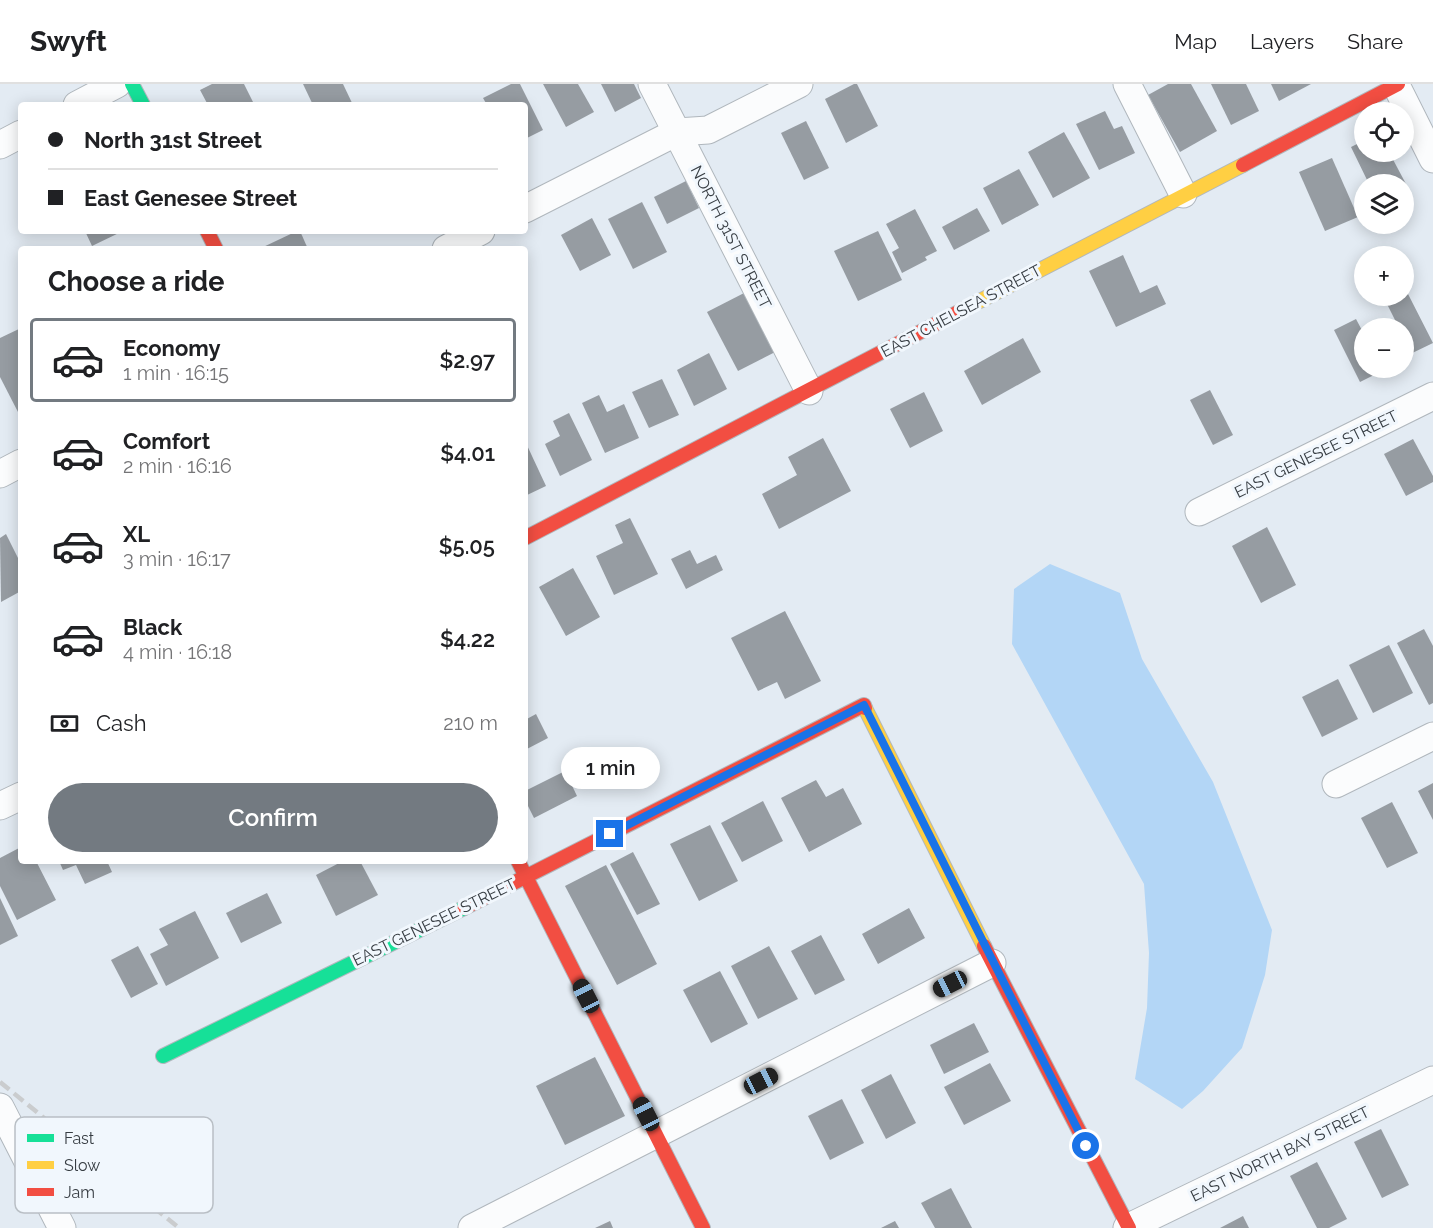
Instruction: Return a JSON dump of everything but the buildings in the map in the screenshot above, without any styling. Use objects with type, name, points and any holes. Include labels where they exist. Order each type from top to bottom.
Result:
[{"type":"street","points":[[83,102],[117,84]]},
{"type":"street","points":[[132,84],[141,102]]},
{"type":"street","name":"NORTH 31ST STREET","points":[[652,84],[809,391]]},
{"type":"street","points":[[528,207],[676,132],[708,130],[799,84]]},
{"type":"street","points":[[1127,84],[1183,194]]},
{"type":"street","points":[[1397,85],[1433,159]]},
{"type":"street","name":"EAST CHELSEA STREET","points":[[528,536],[1183,194],[1397,85]]},
{"type":"street","points":[[0,145],[18,136]]},
{"type":"street","points":[[452,246],[475,234]]},
{"type":"street","name":"EAST GENESEE STREET","points":[[1199,512],[1433,396]]},
{"type":"street","points":[[0,474],[18,465]]},
{"type":"street","name":"EAST GENESEE STREET","points":[[163,1056],[526,877],[864,705],[992,963]]},
{"type":"street","points":[[1336,784],[1433,736]]},
{"type":"street","points":[[0,806],[18,797]]},
{"type":"street","points":[[520,864],[703,1228]]},
{"type":"street","points":[[472,1228],[992,963],[1128,1228]]},
{"type":"street","name":"EAST NORTH BAY STREET","points":[[1128,1228],[1433,1080]]},
{"type":"street","points":[[3,1121],[15,1143]]},
{"type":"street","points":[[54,1213],[62,1228]]},
{"type":"shaded area","points":[[1050,564],[1120,593],[1142,659],[1213,782],[1272,930],[1265,975],[1242,1048],[1203,1091],[1182,1109],[1135,1079],[1147,1008],[1149,953],[1144,884],[1012,644],[1014,589]]},
{"type":"railway","points":[[0,1082],[43,1117]]},
{"type":"railway","points":[[161,1213],[179,1228]]},
{"type":"traffic: fast","points":[[132,84],[141,102]]},
{"type":"traffic: fast","points":[[163,1056],[464,908]]},
{"type":"traffic: slow","points":[[972,305],[1243,165]]},
{"type":"traffic: slow","points":[[865,708],[984,946]]},
{"type":"traffic: jam","points":[[1243,165],[1398,84]]},
{"type":"traffic: jam","points":[[208,234],[214,246]]},
{"type":"traffic: jam","points":[[528,536],[972,305]]},
{"type":"traffic: jam","points":[[464,908],[864,705],[865,708]]},
{"type":"traffic: jam","points":[[520,864],[703,1228]]},
{"type":"traffic: jam","points":[[984,946],[1129,1228]]},
{"type":"route","points":[[610,834],[864,705],[1086,1146]]}]
